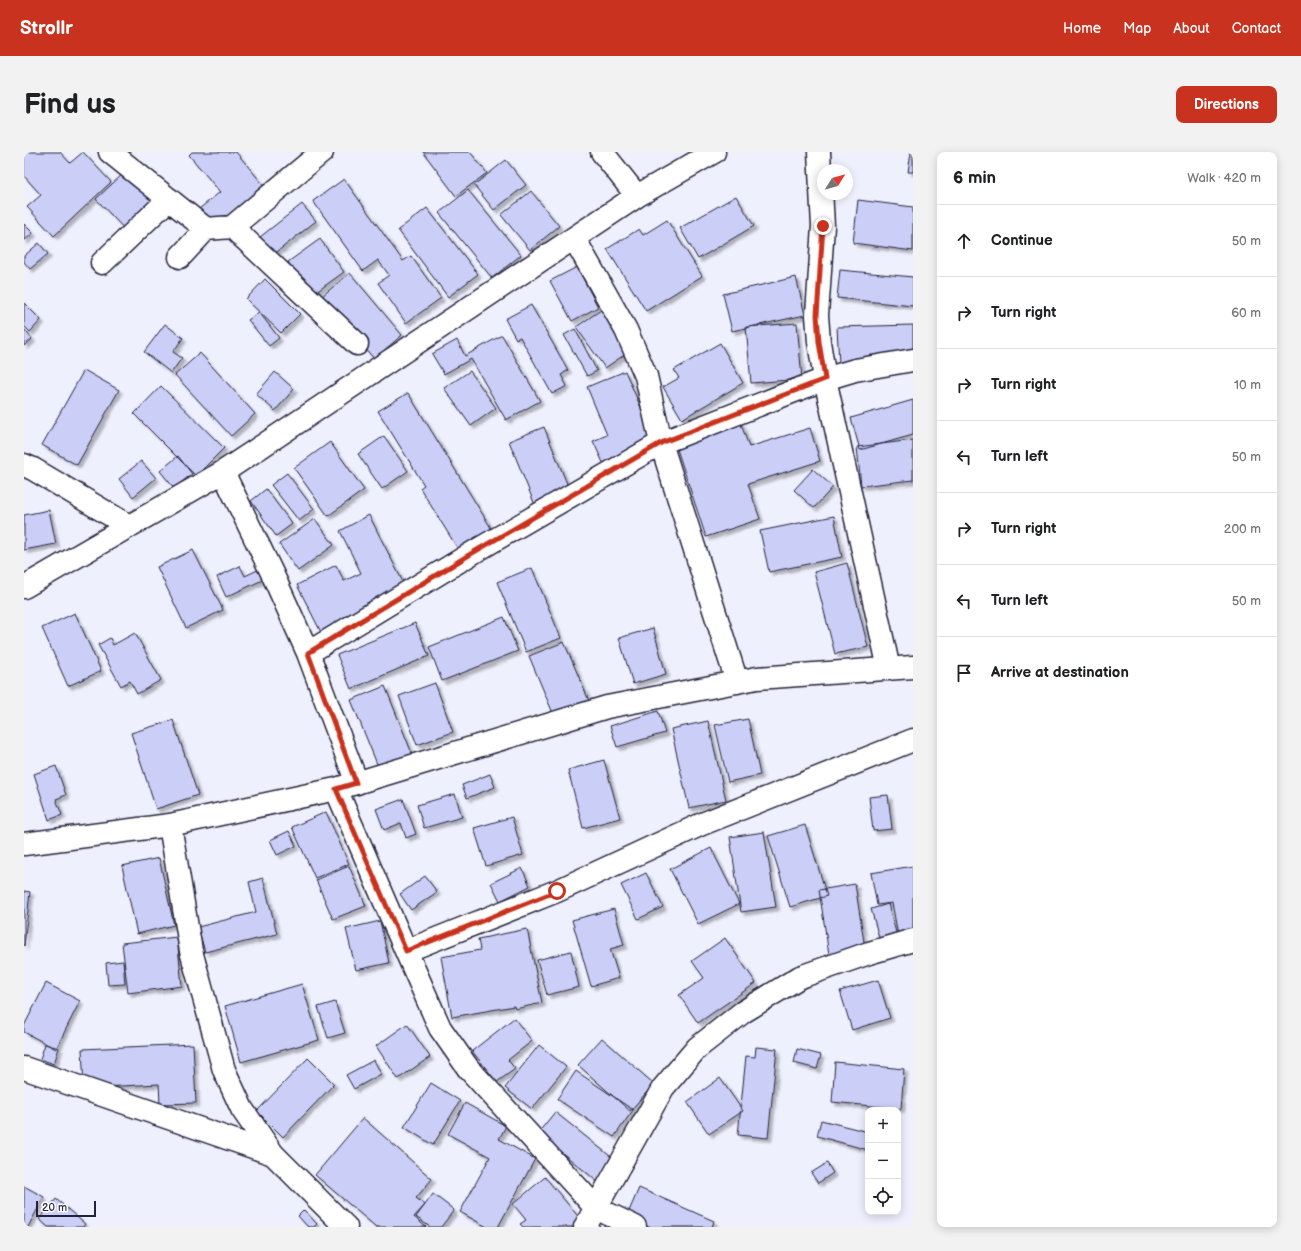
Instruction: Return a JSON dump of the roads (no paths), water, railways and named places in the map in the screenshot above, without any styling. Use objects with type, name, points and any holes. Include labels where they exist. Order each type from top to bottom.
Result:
[{"type":"street","points":[[110,152],[206,229]]},
{"type":"street","points":[[180,257],[206,229],[232,227],[322,152]]},
{"type":"street","points":[[602,152],[636,196]]},
{"type":"street","points":[[24,587],[223,472],[636,196],[714,152]]},
{"type":"street","points":[[818,152],[823,226],[817,315],[819,342],[825,379],[889,668]]},
{"type":"street","points":[[102,263],[169,199]]},
{"type":"street","points":[[232,227],[357,344]]},
{"type":"street","points":[[574,238],[626,330],[646,376],[661,443],[737,682]]},
{"type":"street","points":[[308,653],[474,552],[661,443],[825,379],[855,370],[913,360]]},
{"type":"street","points":[[24,465],[129,526]]},
{"type":"street","points":[[223,472],[272,573],[308,653],[346,786],[406,951],[440,1028],[468,1068],[596,1208],[635,1227]]},
{"type":"street","points":[[24,844],[170,825],[346,786],[607,707],[757,678],[913,667]]},
{"type":"street","points":[[406,951],[557,891],[702,824],[913,740]]},
{"type":"street","points":[[170,825],[191,951],[224,1070],[242,1109],[273,1154],[346,1227]]},
{"type":"street","points":[[585,1227],[662,1088],[697,1048],[743,1012],[800,977],[869,953],[913,940]]},
{"type":"street","points":[[24,1068],[273,1154]]}]
